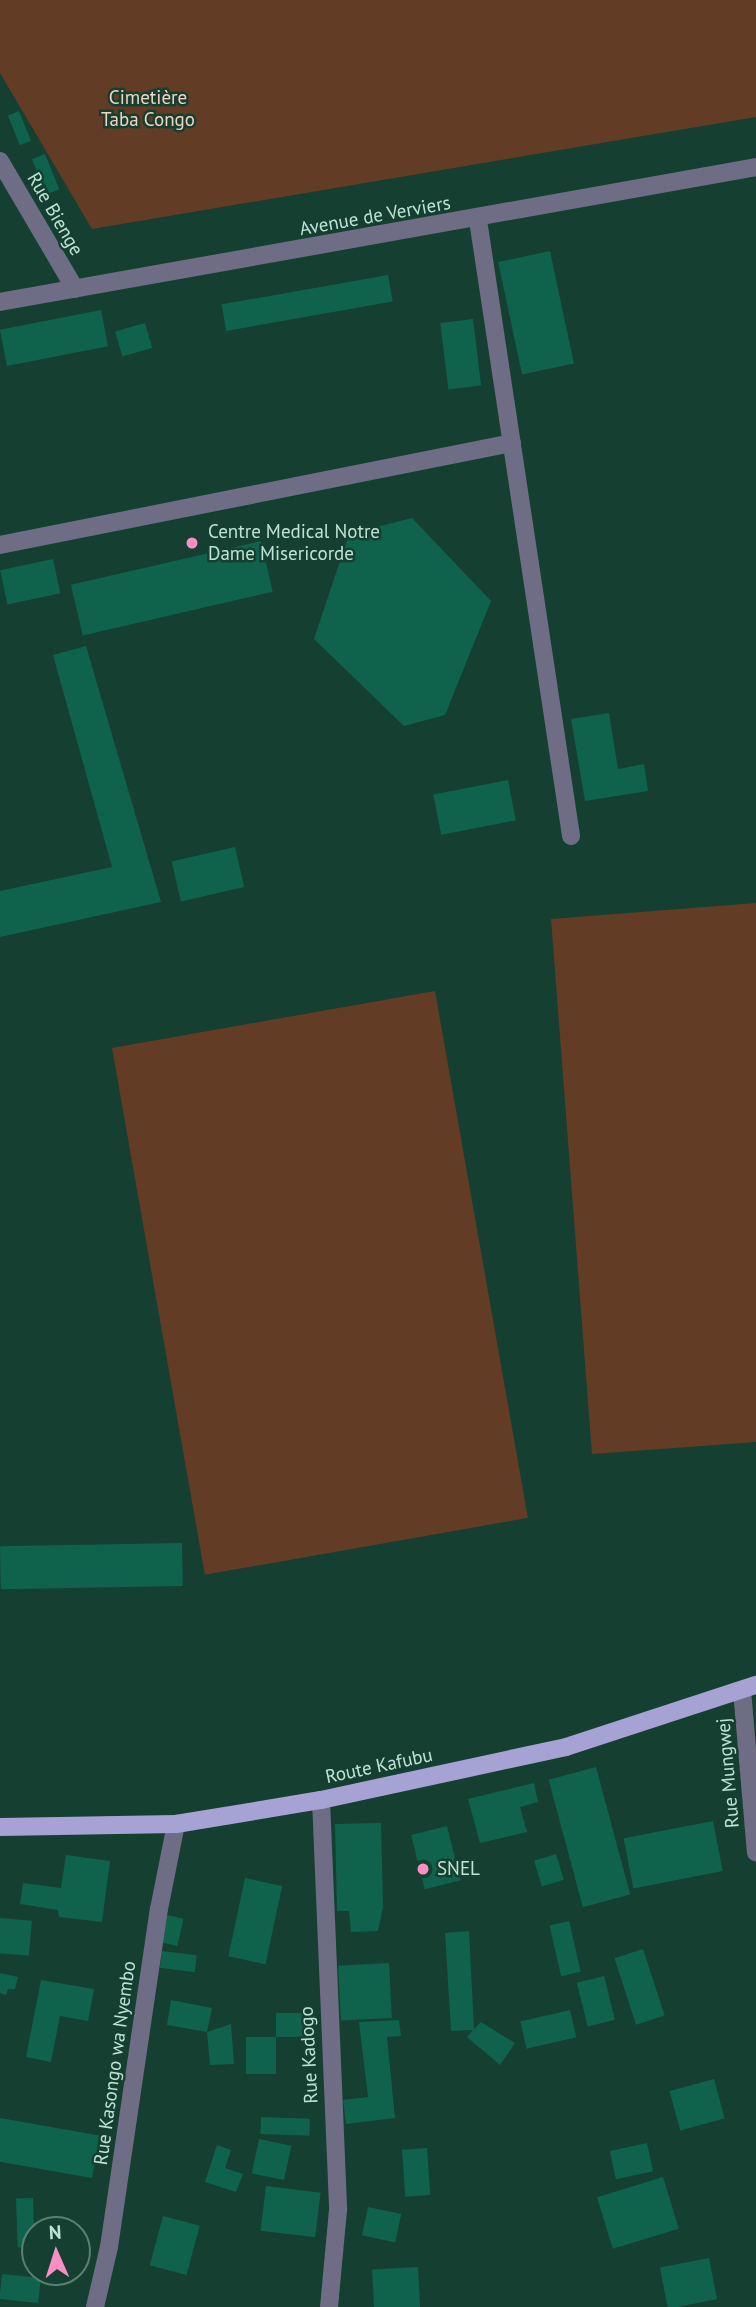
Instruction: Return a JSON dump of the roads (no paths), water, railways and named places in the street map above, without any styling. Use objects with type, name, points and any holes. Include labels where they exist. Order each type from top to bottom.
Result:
[{"type":"main road","name":"Route Kafubu","points":[[0,1827],[176,1824],[321,1800],[566,1747],[749,1687]]},
{"type":"street","name":"Rue Bienge","points":[[0,161],[75,289]]},
{"type":"street","name":"Avenue de Verviers","points":[[0,302],[478,220],[756,167]]},
{"type":"street","points":[[478,220],[571,836]]},
{"type":"street","points":[[0,545],[512,443]]},
{"type":"street","name":"Rue Mungwej","points":[[749,1687],[756,1852]]},
{"type":"street","name":"Rue Kadogo","points":[[321,1800],[338,2210],[329,2307]]},
{"type":"street","name":"Rue Kasongo wa Nyembo","points":[[95,2307],[109,2246],[159,1909],[176,1824]]},
{"type":"place","name":"Centre Medical Notre Dame Misericorde","points":[[192,543]]},
{"type":"place","name":"SNEL","points":[[423,1869]]},
{"type":"park label","name":"Cimetière Taba Congo","points":[[148,109]]}]
